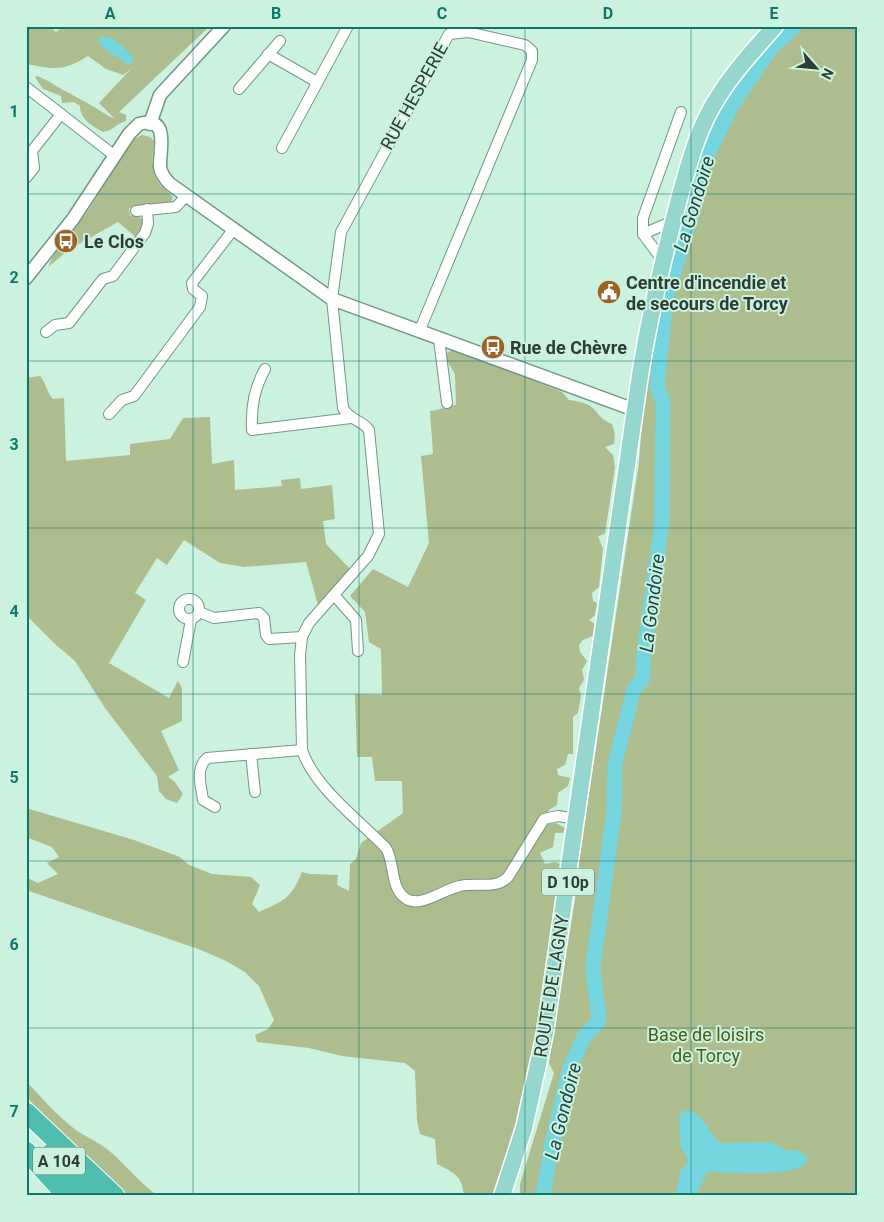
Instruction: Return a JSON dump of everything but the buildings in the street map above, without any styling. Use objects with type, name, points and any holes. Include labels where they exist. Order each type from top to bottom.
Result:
[{"type":"highway","points":[[26,1112],[115,1196]]},
{"type":"highway","name":"A 104","points":[[26,1126],[91,1196]]},
{"type":"highway","points":[[28,1153],[32,1171],[54,1196]]},
{"type":"highway","name":"A 104","points":[[28,1153],[68,1196]]},
{"type":"main road","name":"D 10p","points":[[635,410],[648,322],[690,162],[706,117],[735,72],[775,26]]},
{"type":"main road","name":"ROUTE DE LAGNY","points":[[502,1196],[514,1164],[536,1078],[577,819],[635,410]]},
{"type":"street","points":[[150,124],[160,95],[224,26]]},
{"type":"street","points":[[282,148],[348,26]]},
{"type":"street","name":"RUE HESPERIE","points":[[332,299],[338,247],[344,224],[449,34],[468,32],[525,45],[532,51],[532,60],[419,332]]},
{"type":"street","points":[[239,89],[280,41]]},
{"type":"street","points":[[268,54],[317,82]]},
{"type":"street","points":[[26,87],[115,156]]},
{"type":"street","points":[[663,261],[643,234],[644,218],[681,112]]},
{"type":"street","points":[[26,178],[34,168],[32,151],[61,114]]},
{"type":"street","points":[[26,278],[62,235],[135,127],[142,123],[150,124],[156,126],[163,138],[160,166],[163,176],[170,184],[332,299],[635,410]]},
{"type":"street","points":[[136,211],[176,207],[186,196]]},
{"type":"street","points":[[46,332],[55,325],[69,324],[102,279],[114,276],[145,233],[148,224],[147,210]]},
{"type":"street","points":[[643,234],[674,222]]},
{"type":"street","points":[[108,414],[122,400],[134,396],[200,307],[202,296],[193,289],[192,283],[233,230]]},
{"type":"street","points":[[332,299],[343,408],[352,418],[367,427],[371,436],[379,534],[368,556],[310,623],[302,637],[300,655],[302,750],[305,762],[315,776],[374,835],[390,854],[398,892],[409,900],[422,901],[460,886],[501,883],[508,877],[544,819],[558,816],[577,819]]},
{"type":"street","points":[[439,339],[446,403]]},
{"type":"street","points":[[264,370],[255,387],[251,415],[252,430],[352,418]]},
{"type":"street","points":[[335,596],[356,620],[358,651]]},
{"type":"street","points":[[183,662],[195,616],[214,618],[259,613],[264,618],[266,635],[269,639],[302,637]]},
{"type":"street","points":[[215,807],[203,800],[199,772],[202,763],[207,758],[302,750]]},
{"type":"street","points":[[251,754],[255,792]]},
{"type":"green space","points":[[26,26],[49,26],[56,32],[64,26],[123,26],[131,29],[133,26],[210,26],[119,112],[126,115],[126,121],[103,132],[84,118],[80,106],[74,102],[62,103],[61,96],[43,89],[35,77],[46,80],[114,118],[99,103],[132,68],[123,75],[106,69],[88,56],[72,65],[58,68],[26,64]]},
{"type":"green space","name":"Base de loisirs de Torcy","points":[[793,26],[858,26],[858,1196],[520,1196],[520,1184],[554,1073],[549,1063],[579,874],[578,867],[639,462],[651,360],[665,293],[708,130],[728,97]]},
{"type":"green space","points":[[142,135],[150,137],[154,141],[152,162],[155,177],[160,185],[173,197],[171,202],[129,208],[130,216],[137,215],[145,222],[138,239],[118,222],[70,249],[48,267],[53,256],[88,211],[129,145],[134,139]]},
{"type":"green space","points":[[453,349],[562,392],[569,400],[587,404],[605,421],[612,424],[615,434],[614,444],[605,447],[613,455],[615,467],[605,534],[598,536],[603,549],[599,587],[592,593],[593,601],[597,603],[595,615],[589,620],[595,624],[593,636],[583,640],[579,645],[580,652],[587,661],[582,670],[584,680],[579,688],[581,696],[578,713],[573,717],[573,754],[568,754],[565,765],[557,769],[558,775],[570,778],[568,786],[558,793],[557,805],[549,810],[547,824],[556,823],[565,828],[563,833],[555,833],[553,847],[540,853],[545,864],[555,862],[560,864],[543,994],[519,1117],[494,1196],[464,1196],[459,1179],[437,1164],[435,1139],[420,1134],[417,1121],[415,1071],[405,1063],[342,1056],[309,1048],[257,1042],[255,1035],[268,1029],[274,1020],[259,986],[245,972],[201,950],[26,890],[26,877],[38,883],[58,874],[47,863],[59,857],[52,847],[26,837],[26,808],[134,840],[180,857],[189,865],[212,874],[251,877],[260,885],[252,904],[259,912],[286,898],[294,888],[302,872],[338,875],[337,885],[349,891],[350,864],[356,859],[361,843],[403,813],[402,781],[375,781],[372,757],[357,757],[355,694],[382,695],[381,649],[369,642],[365,612],[350,596],[373,569],[408,587],[429,543],[421,456],[433,454],[430,411],[456,405],[455,374],[446,359],[447,353]]},
{"type":"green space","points":[[40,376],[53,399],[64,398],[66,461],[130,455],[130,444],[170,439],[183,418],[210,417],[212,464],[234,460],[235,490],[282,486],[281,480],[300,478],[301,489],[332,485],[335,519],[323,521],[326,544],[355,574],[320,612],[306,562],[244,567],[220,563],[184,540],[167,565],[157,558],[135,593],[146,600],[109,663],[169,698],[178,681],[182,688],[182,721],[161,731],[179,770],[168,777],[174,781],[183,794],[177,803],[166,799],[159,791],[157,776],[105,708],[75,661],[26,615],[26,378]]},
{"type":"green space","points":[[26,1081],[62,1119],[110,1151],[158,1196],[127,1196],[106,1181],[26,1096]]},
{"type":"water","points":[[104,36],[121,45],[134,60],[129,65],[103,48],[98,40]]},
{"type":"water","points":[[685,1110],[691,1111],[701,1118],[722,1143],[771,1142],[788,1151],[796,1150],[808,1157],[804,1164],[794,1169],[780,1172],[707,1172],[696,1196],[675,1196],[681,1169],[688,1159],[680,1145],[679,1116]]},
{"type":"waterway","name":"La Gondoire","points":[[543,1196],[551,1149],[570,1068],[584,1037],[599,1021],[593,967],[614,812],[615,763],[634,689],[643,679],[643,662],[662,521],[663,401],[657,387],[666,298],[692,213],[704,162],[732,105],[771,48],[795,26]]},
{"type":"place","name":"Le Clos","points":[[66,241]]},
{"type":"place","name":"Centre d'incendie et de secours de Torcy","points":[[609,292]]},
{"type":"place","name":"Rue de Chèvre","points":[[493,347]]}]
